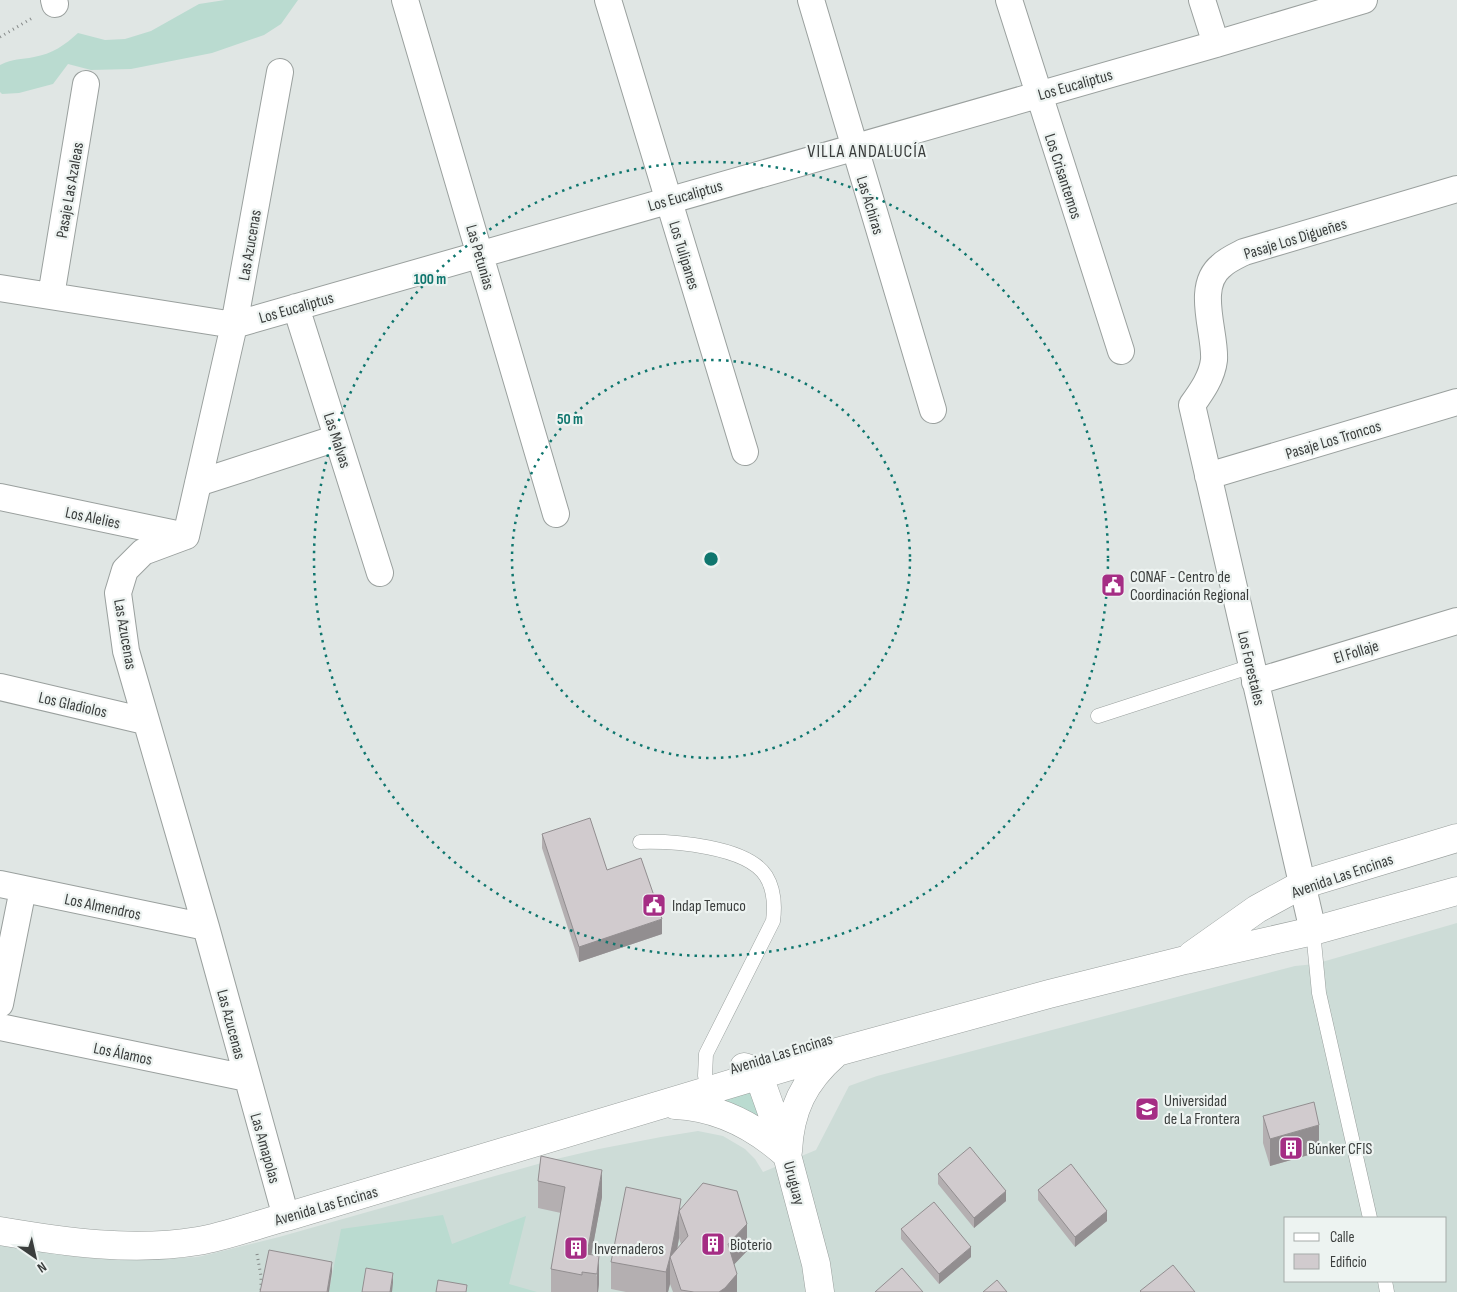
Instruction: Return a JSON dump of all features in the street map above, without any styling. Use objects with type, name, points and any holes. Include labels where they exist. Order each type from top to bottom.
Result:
[{"type":"main road","name":"Avenida Las Encinas","points":[[1185,960],[1257,909],[1301,885],[1457,838]]},
{"type":"main road","name":"Avenida Las Encinas","points":[[655,1107],[671,1091],[705,1076],[734,1067],[746,1067],[753,1070],[767,1065],[837,1052],[1049,994],[1185,960],[1313,931],[1457,891]]},
{"type":"main road","name":"Avenida Las Encinas","points":[[0,1230],[42,1238],[125,1246],[172,1245],[200,1241],[655,1107],[863,1028],[893,1025],[926,1028]]},
{"type":"main road","points":[[787,1155],[793,1114],[802,1094],[811,1078],[837,1052]]},
{"type":"main road","name":"Uruguay","points":[[767,1065],[787,1155],[816,1264],[820,1292]]},
{"type":"main road","points":[[655,1107],[687,1105],[729,1116],[750,1126],[770,1139],[787,1155]]},
{"type":"street","name":"Las Petunias","points":[[405,0],[556,514]]},
{"type":"street","name":"Los Tulipanes","points":[[608,0],[745,452]]},
{"type":"street","name":"Las Achiras","points":[[811,0],[932,410]]},
{"type":"street","name":"Los Crisantemos","points":[[1009,0],[1121,351]]},
{"type":"street","points":[[1202,0],[1216,44]]},
{"type":"street","name":"Los Eucaliptus","points":[[0,288],[234,325],[1364,0]]},
{"type":"street","name":"Las Azucenas","points":[[247,1078],[206,927],[126,651],[118,593],[125,570],[143,552],[186,536],[234,325],[280,72]]},
{"type":"street","name":"Pasaje Las Azaleas","points":[[51,296],[86,84]]},
{"type":"street","name":"Pasaje Los Digueñes","points":[[1192,405],[1208,383],[1214,360],[1207,297],[1211,282],[1219,267],[1244,252],[1457,190]]},
{"type":"street","name":"Las Malvas","points":[[296,307],[380,573]]},
{"type":"street","name":"Pasaje Los Troncos","points":[[1208,476],[1457,402]]},
{"type":"street","name":"Los Forestales","points":[[1192,405],[1313,931]]},
{"type":"street","points":[[198,483],[337,438]]},
{"type":"street","name":"Los Alelies","points":[[0,497],[186,536]]},
{"type":"street","name":"El Follaje","points":[[1253,674],[1457,621]]},
{"type":"street","name":"Los Gladiolos","points":[[0,687],[145,721]]},
{"type":"street","points":[[0,1004],[11,886]]},
{"type":"street","name":"Los Almendros","points":[[11,886],[206,927]]},
{"type":"street","name":"Los Álamos","points":[[0,1028],[247,1078]]},
{"type":"street","name":"Las Amapolas","points":[[247,1078],[286,1217]]},
{"type":"lane","points":[[1098,716],[1253,674]]},
{"type":"lane","points":[[640,842],[667,841],[720,850],[754,863],[766,875],[771,887],[774,899],[774,921],[706,1054],[704,1062],[705,1076]]},
{"type":"lane","points":[[1313,931],[1319,993],[1370,1217]]},
{"type":"path","points":[[0,37],[55,2]]},
{"type":"path","points":[[252,1226],[261,1276],[261,1292]]},
{"type":"shaded area","name":"Universidad de La Frontera","points":[[1457,923],[1457,1292],[0,1292],[0,1243],[69,1256],[104,1259],[140,1260],[198,1257],[279,1237],[552,1160],[599,1149],[698,1131],[723,1136],[745,1149],[755,1159],[763,1172],[816,1150],[849,1086],[877,1076],[1295,966],[1315,964]]},
{"type":"green space","points":[[225,0],[298,0],[281,24],[264,35],[212,53],[131,69],[91,70],[68,64],[53,84],[19,93],[2,94],[0,92],[0,65],[13,60],[47,54],[63,45],[78,33],[105,40],[125,39],[151,31],[199,4]]},
{"type":"green space","points":[[756,1083],[779,1142],[717,1103]]},
{"type":"green space","points":[[443,1215],[452,1244],[526,1216],[509,1284],[537,1292],[392,1292],[392,1283],[364,1292],[329,1292],[341,1229]]},
{"type":"building","points":[[590,818],[607,870],[641,858],[662,919],[579,947],[542,834]]},
{"type":"building","points":[[1314,1102],[1319,1125],[1270,1139],[1263,1116]]},
{"type":"building","points":[[970,1147],[1006,1191],[974,1218],[938,1174]]},
{"type":"building","points":[[541,1156],[602,1170],[587,1254],[599,1256],[597,1274],[582,1272],[582,1275],[551,1269],[565,1187],[538,1181]]},
{"type":"building","points":[[1071,1164],[1107,1211],[1075,1237],[1038,1190]]},
{"type":"building","name":"Bioterio","points":[[703,1183],[737,1191],[747,1224],[728,1244],[737,1274],[719,1292],[681,1290],[670,1257],[688,1236],[679,1211]]},
{"type":"building","points":[[626,1187],[681,1199],[666,1272],[611,1262]]},
{"type":"building","points":[[934,1202],[971,1247],[939,1274],[901,1229]]},
{"type":"building","points":[[269,1250],[332,1262],[327,1292],[260,1292]]},
{"type":"building","points":[[1173,1265],[1195,1292],[1140,1291]]},
{"type":"building","points":[[366,1268],[393,1273],[390,1292],[362,1292]]},
{"type":"building","points":[[902,1268],[923,1292],[875,1292]]},
{"type":"building","points":[[438,1280],[467,1285],[466,1292],[436,1292]]},
{"type":"building","points":[[997,1280],[1007,1292],[983,1292]]},
{"type":"place","name":"CONAF - Centro de Coordinación Regional","points":[[1113,585]]},
{"type":"place","name":"Indap Temuco","points":[[654,905]]},
{"type":"place","name":"Universidad de La Frontera","points":[[1147,1109]]},
{"type":"place","name":"Búnker CFIS","points":[[1291,1148]]},
{"type":"place","name":"Bioterio","points":[[713,1244]]},
{"type":"place","name":"Invernaderos","points":[[576,1248]]},
{"type":"district","name":"VILLA ANDALUCÍA","points":[[867,151]]}]
